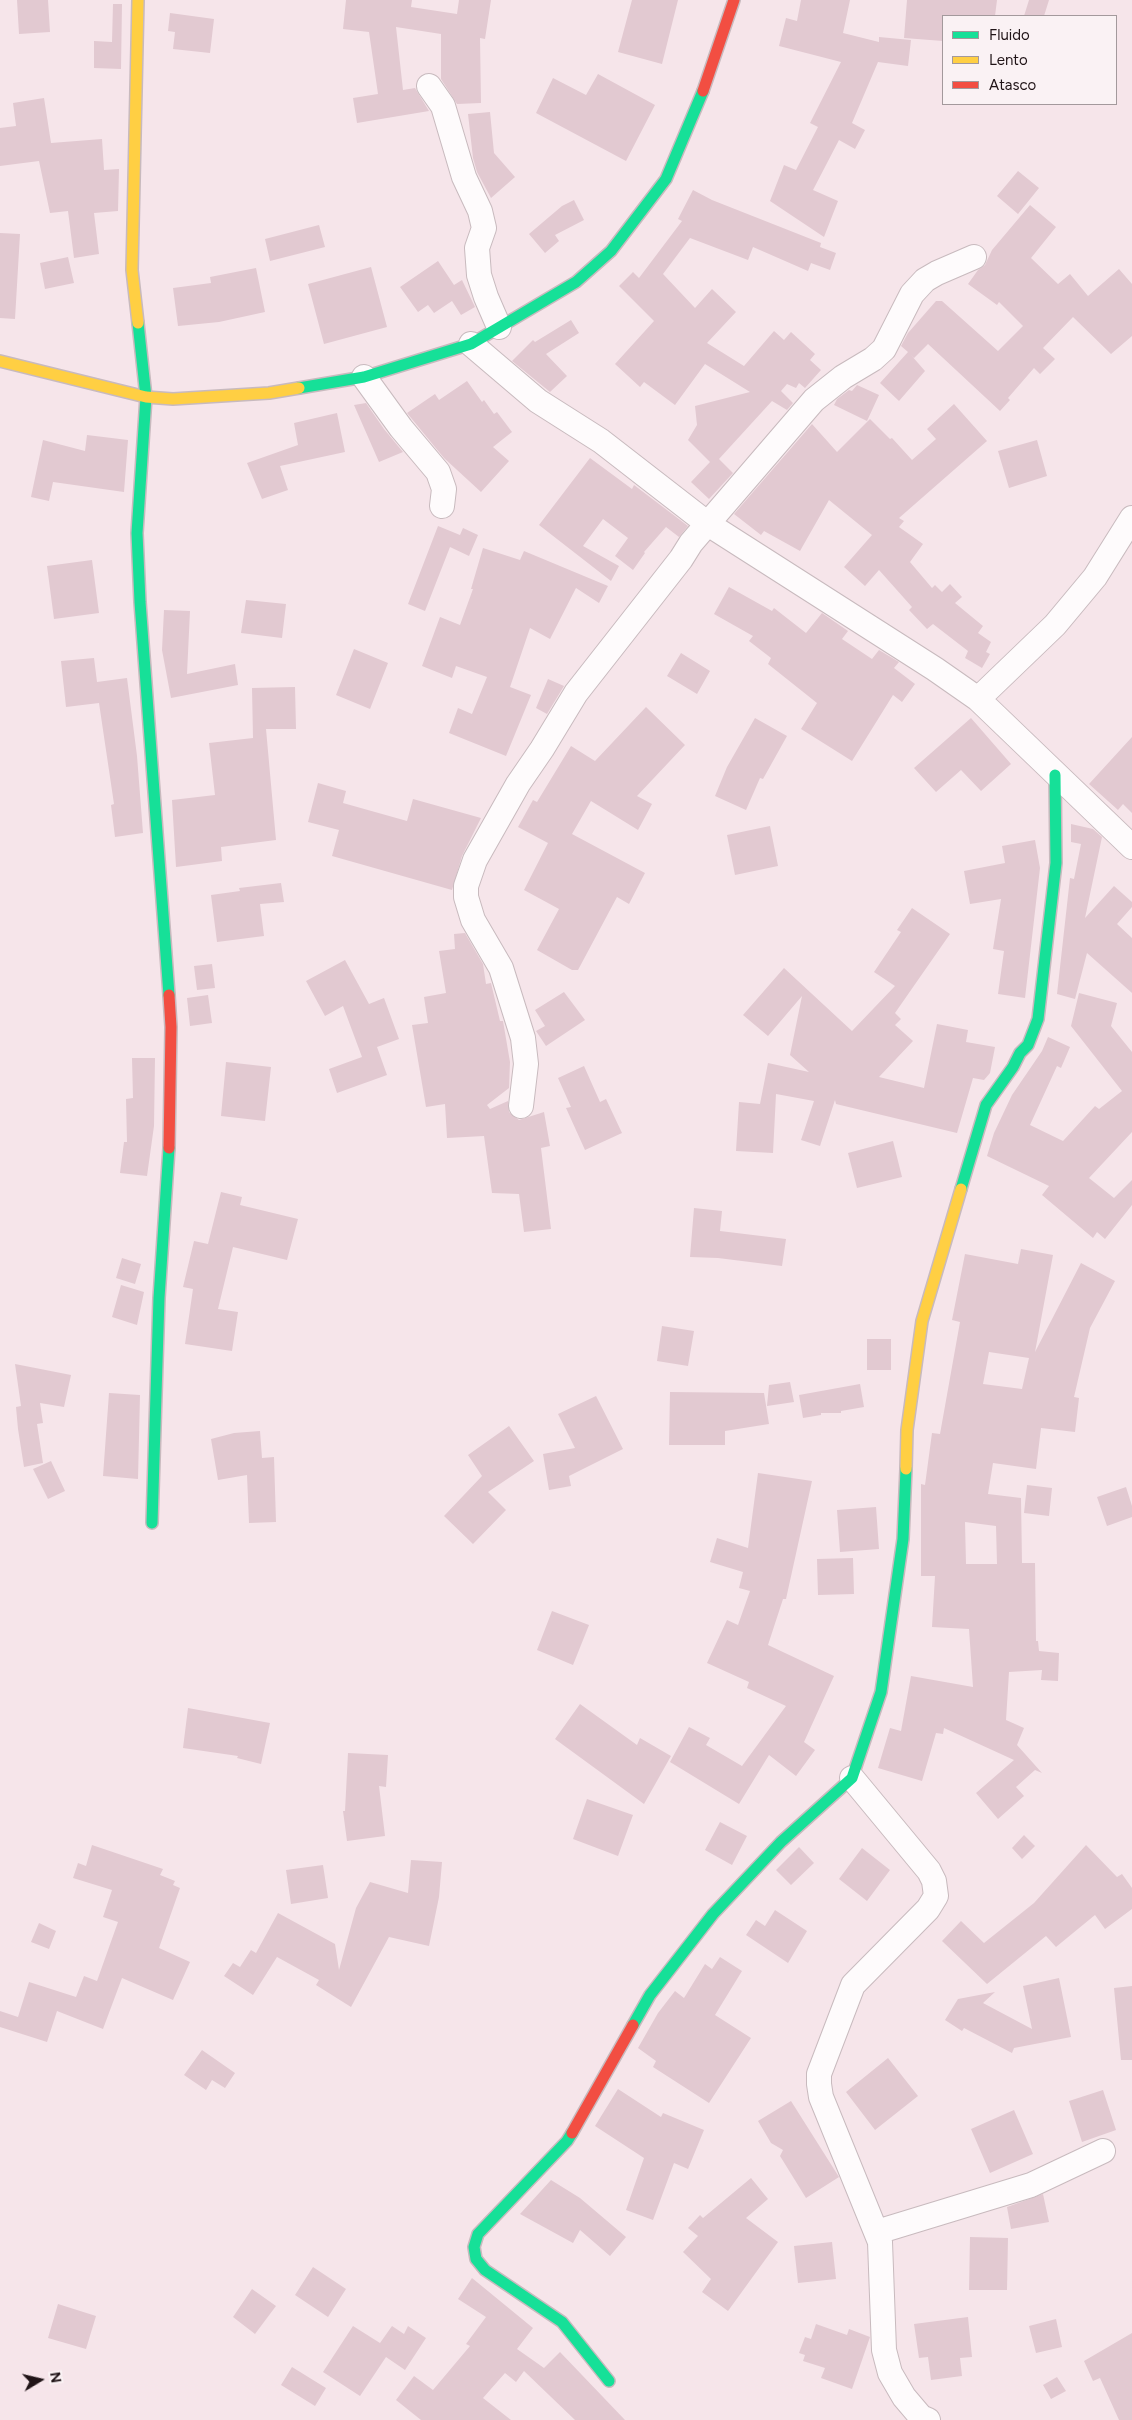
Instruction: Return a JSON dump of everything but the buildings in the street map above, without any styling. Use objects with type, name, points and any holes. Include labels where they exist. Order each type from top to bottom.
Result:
[{"type":"street","points":[[138,0],[132,270],[146,397],[137,533],[140,612],[157,810],[171,1027],[169,1163],[159,1298],[152,1523]]},
{"type":"street","points":[[0,361],[146,397],[173,399],[269,393],[364,377],[471,344],[576,282],[611,251],[666,179],[703,90],[734,0]]},
{"type":"street","points":[[429,86],[443,106],[464,177],[480,211],[484,228],[477,248],[480,275],[486,297],[500,327]]},
{"type":"street","points":[[521,1106],[526,1064],[524,1038],[501,968],[473,920],[466,897],[470,874],[518,784],[576,693],[682,559],[691,543],[814,400],[843,377],[874,359],[884,349],[912,294],[925,280],[936,272],[974,257]]},
{"type":"street","points":[[471,344],[538,401],[601,441],[708,524],[935,669],[978,699],[1054,775],[1132,847]]},
{"type":"street","points":[[364,377],[401,428],[438,472],[444,489],[442,506]]},
{"type":"street","points":[[978,699],[1055,625],[1095,577],[1132,518]]},
{"type":"street","points":[[609,2381],[562,2322],[485,2270],[476,2259],[474,2247],[478,2234],[566,2141],[650,1995],[713,1914],[781,1842],[852,1778],[881,1692],[903,1538],[907,1430],[922,1321],[986,1105],[1013,1067],[1020,1053],[1028,1045],[1038,1019],[1056,863],[1054,775]]},
{"type":"street","points":[[852,1778],[929,1871],[934,1881],[936,1896],[928,1909],[853,1985],[819,2074],[821,2097],[877,2232],[881,2256],[884,2350],[890,2373],[904,2396],[921,2417],[928,2420]]},
{"type":"street","points":[[877,2232],[1031,2185],[1103,2151]]},
{"type":"traffic: fast","points":[[299,388],[364,377],[471,344],[576,282],[611,251],[666,179],[703,91]]},
{"type":"traffic: fast","points":[[138,323],[146,397],[137,533],[140,602],[169,995]]},
{"type":"traffic: fast","points":[[961,1189],[986,1105],[1013,1067],[1020,1053],[1028,1045],[1038,1019],[1056,863],[1055,775]]},
{"type":"traffic: fast","points":[[152,1523],[159,1298],[169,1148]]},
{"type":"traffic: fast","points":[[633,2025],[650,1995],[713,1914],[781,1842],[852,1778],[881,1692],[903,1539],[906,1469]]},
{"type":"traffic: fast","points":[[572,2133],[567,2141],[478,2234],[474,2247],[476,2259],[485,2270],[562,2322],[609,2381]]},
{"type":"traffic: slow","points":[[138,0],[132,270],[138,323]]},
{"type":"traffic: slow","points":[[0,361],[146,397],[173,399],[269,393],[299,388]]},
{"type":"traffic: slow","points":[[906,1469],[907,1430],[922,1321],[961,1189]]},
{"type":"traffic: jam","points":[[703,91],[734,0]]},
{"type":"traffic: jam","points":[[169,995],[171,1027],[169,1148]]},
{"type":"traffic: jam","points":[[572,2133],[633,2025]]}]
